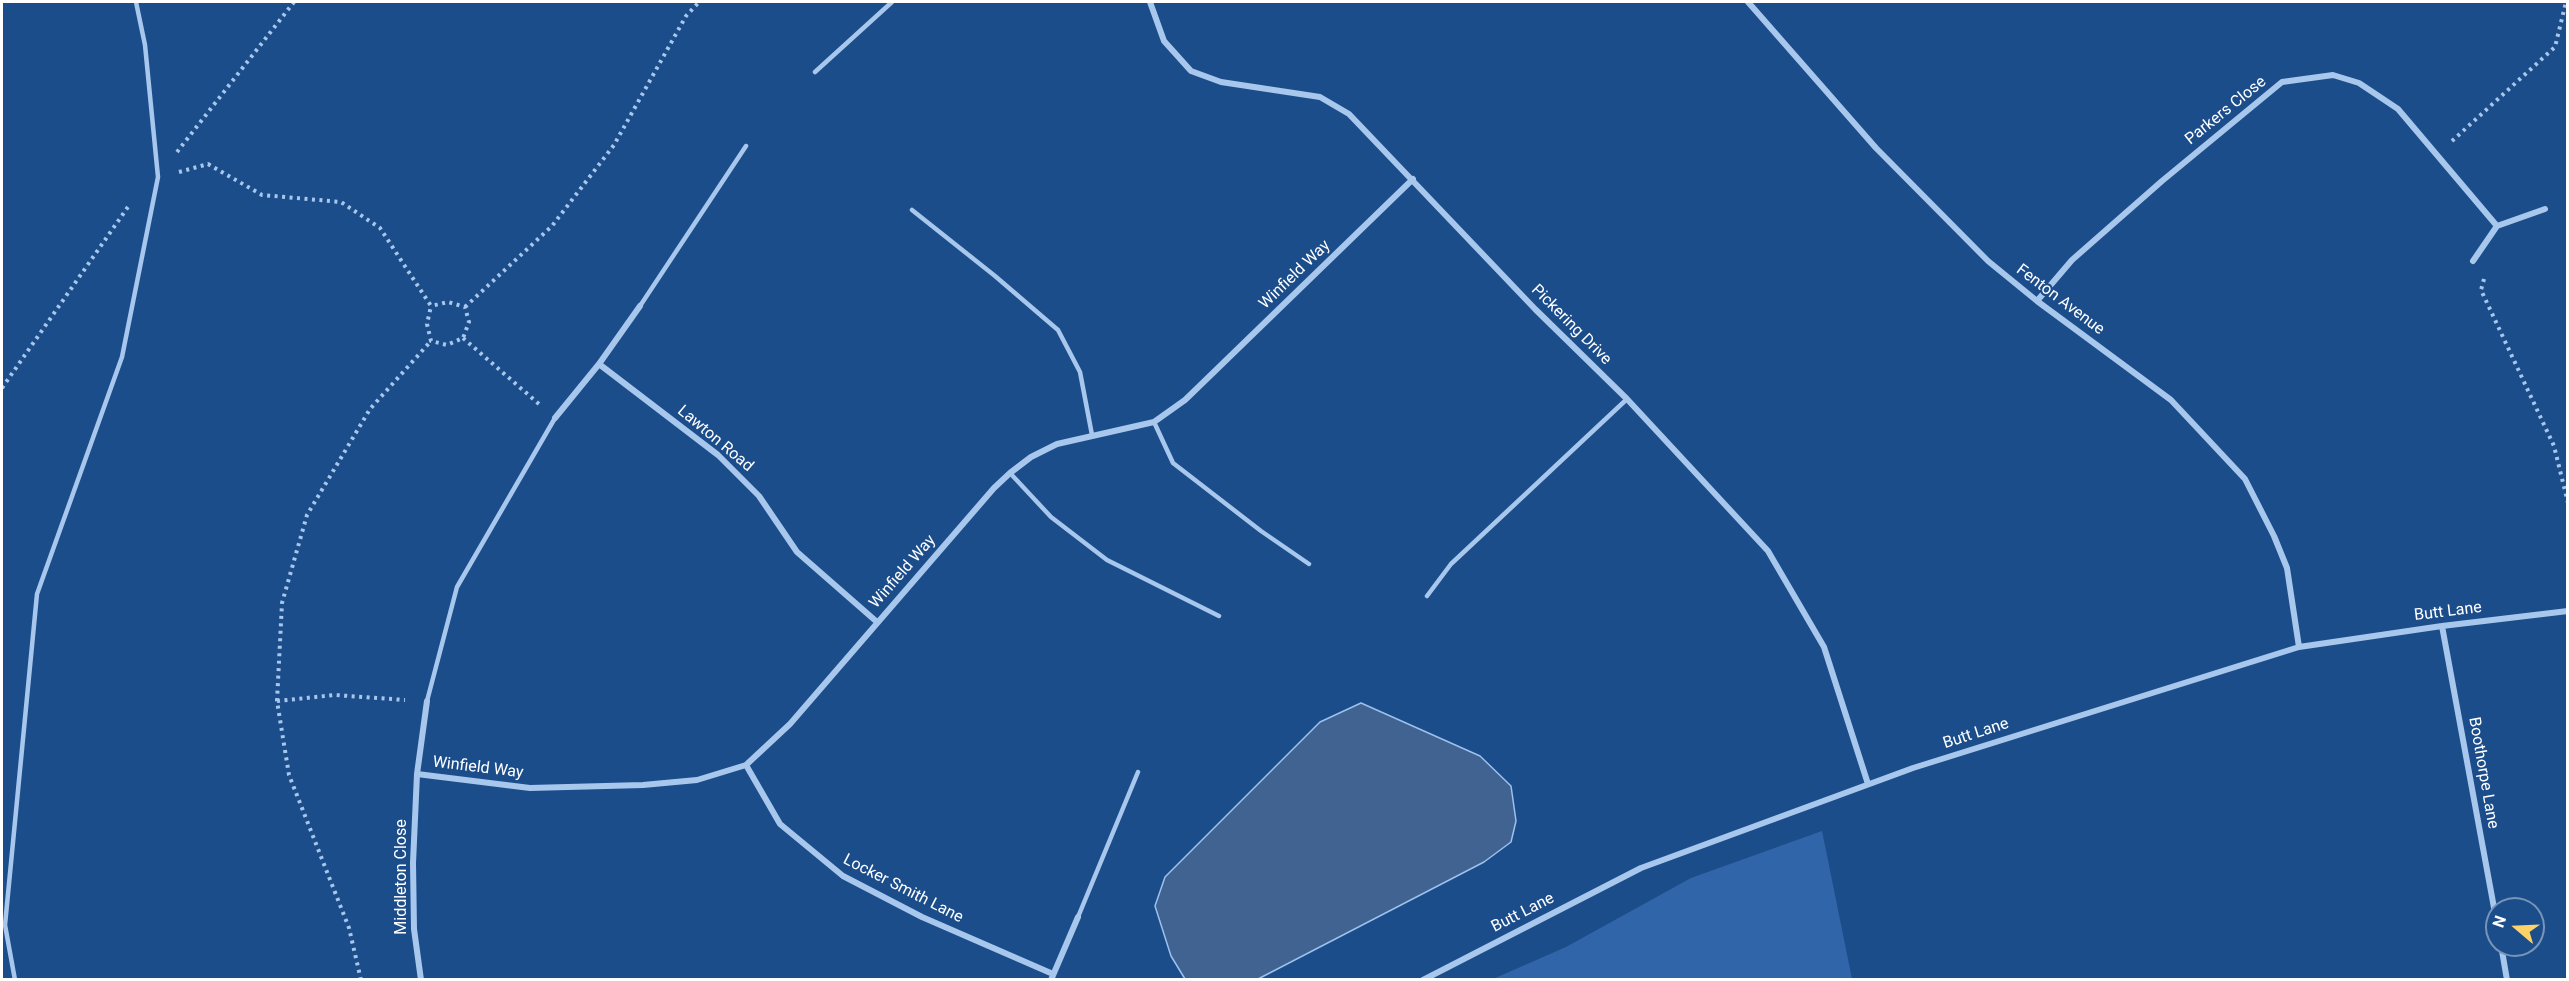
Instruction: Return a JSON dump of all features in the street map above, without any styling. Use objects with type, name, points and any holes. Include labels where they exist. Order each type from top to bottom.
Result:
[{"type":"street","name":"Pickering Drive","points":[[1150,2],[1164,41],[1191,71],[1221,82],[1320,97],[1349,114],[1534,309],[1627,399],[1768,551],[1824,647],[1868,784]]},
{"type":"street","name":"Fenton Avenue","points":[[1748,2],[1876,148],[1988,261],[2037,301],[2171,400],[2245,479],[2274,536],[2287,568],[2299,647]]},
{"type":"street","name":"Parkers Close","points":[[2037,301],[2072,260],[2162,181],[2282,82],[2333,75],[2359,84],[2398,109],[2497,226]]},
{"type":"street","name":"Winfield Way","points":[[428,701],[417,774],[530,788],[644,785],[697,780],[746,765],[790,724],[994,488],[1010,473],[1031,457],[1057,444],[1154,422],[1185,400],[1413,179]]},
{"type":"street","points":[[2473,261],[2497,226],[2545,209]]},
{"type":"street","points":[[555,418],[599,364],[640,306]]},
{"type":"street","name":"Lawton Road","points":[[599,364],[718,455],[759,496],[797,552],[877,622]]},
{"type":"street","name":"Butt Lane","points":[[1423,980],[1641,868],[1913,768],[2299,647],[2442,626],[2568,612]]},
{"type":"street","name":"Boothorpe Lane","points":[[2442,626],[2492,897]]},
{"type":"street","name":"Locker Smith Lane","points":[[746,765],[780,824],[843,876],[922,917],[1052,977],[1078,917]]},
{"type":"street","name":"Middleton Close","points":[[417,774],[413,885],[414,929],[421,980]]},
{"type":"street","points":[[2503,957],[2507,980]]},
{"type":"lane","points":[[15,980],[5,925],[37,594],[122,357],[158,177],[146,45],[136,2]]},
{"type":"lane","points":[[815,72],[892,2]]},
{"type":"lane","points":[[640,306],[746,146]]},
{"type":"lane","points":[[912,210],[1058,330],[1080,372],[1092,435]]},
{"type":"lane","points":[[1427,596],[1451,564],[1627,399]]},
{"type":"lane","points":[[428,701],[457,587],[555,418]]},
{"type":"lane","points":[[1154,422],[1173,463],[1261,531],[1309,564]]},
{"type":"lane","points":[[1010,473],[1051,518],[1107,560],[1219,616]]},
{"type":"lane","points":[[1078,917],[1138,772]]},
{"type":"path","points":[[465,307],[552,226],[614,145],[686,16],[699,2]]},
{"type":"path","points":[[158,177],[208,164],[261,195],[341,202],[380,228],[431,306],[427,324],[431,341]]},
{"type":"path","points":[[431,306],[448,302],[465,307]]},
{"type":"path","points":[[431,341],[447,345],[463,338],[469,322],[465,307]]},
{"type":"path","points":[[463,338],[555,418]]},
{"type":"path","points":[[361,980],[349,928],[290,776],[277,701],[282,603],[307,515],[370,409],[431,341]]},
{"type":"path","points":[[277,701],[335,695],[428,701]]},
{"type":"shaded area","points":[[1361,703],[1480,756],[1511,786],[1516,821],[1511,842],[1484,862],[1258,979],[1185,979],[1171,956],[1155,906],[1165,877],[1320,722]]},
{"type":"shaded area","points":[[1822,831],[1852,979],[1493,979],[1566,947],[1691,878]]}]
